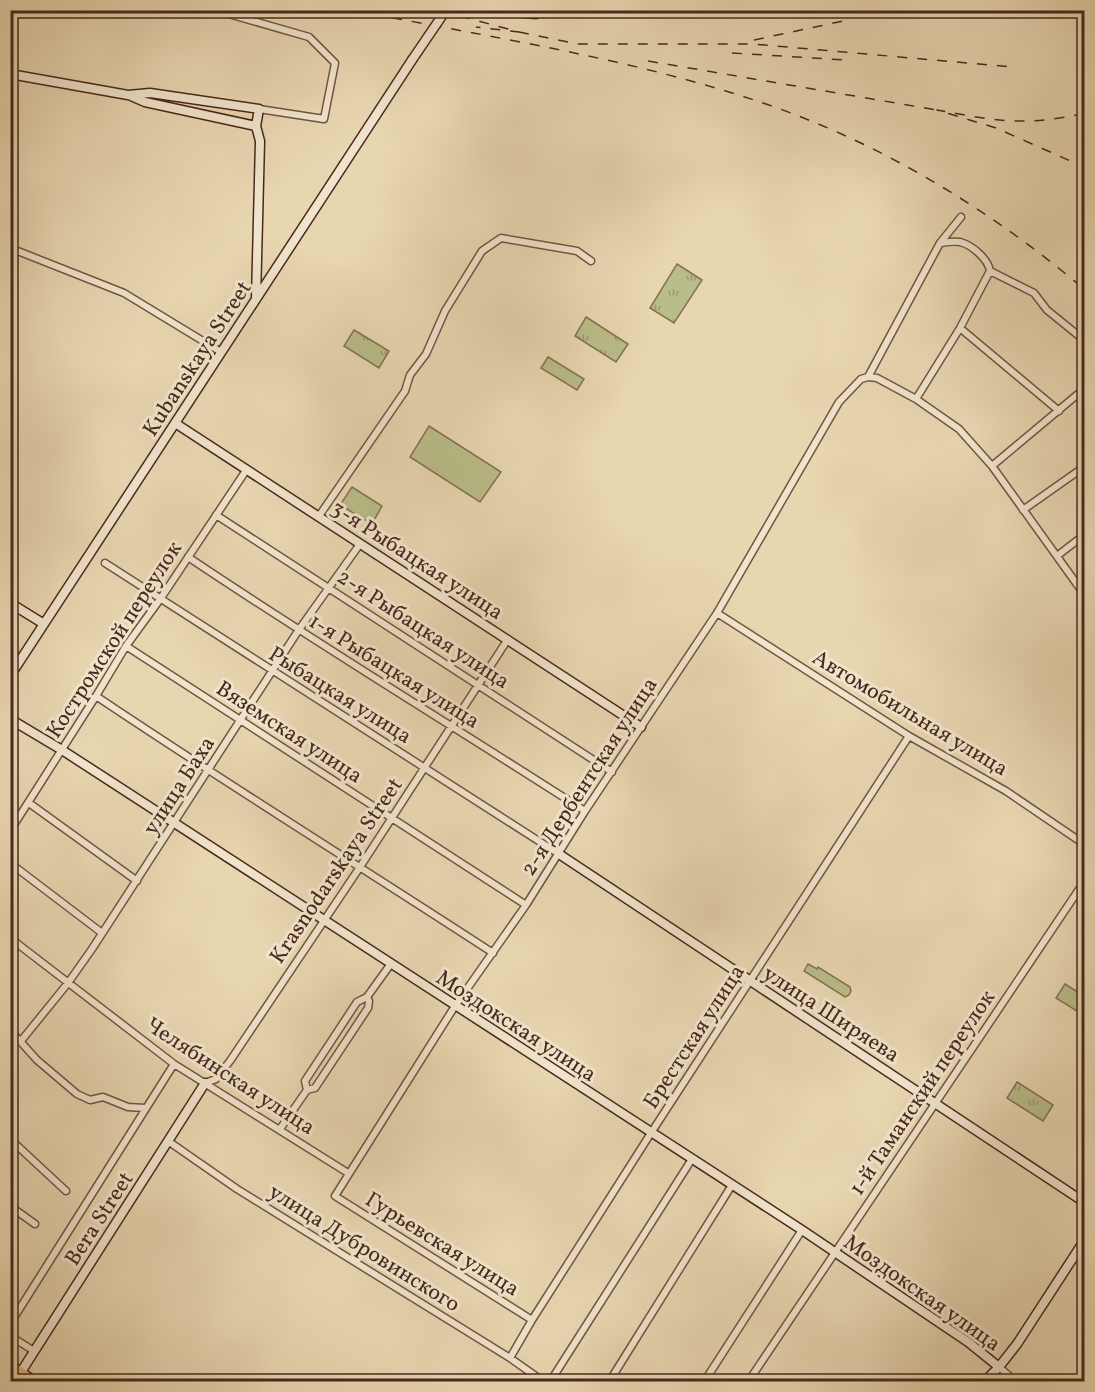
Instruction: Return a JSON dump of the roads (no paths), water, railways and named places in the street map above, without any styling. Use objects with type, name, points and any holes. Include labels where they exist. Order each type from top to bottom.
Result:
[{"type":"main road","name":"Kubanskaya Street","points":[[10,676],[446,10]]},
{"type":"main road","points":[[489,10],[536,14],[542,10]]},
{"type":"main road","points":[[10,74],[130,95],[146,102],[256,126]]},
{"type":"main road","points":[[130,95],[150,93],[259,109],[256,126],[260,141],[256,299]]},
{"type":"main road","name":"3-я Рыбацкая улица","points":[[175,423],[641,727]]},
{"type":"main road","points":[[10,603],[44,624]]},
{"type":"main road","name":"Моздокская улица","points":[[10,719],[62,750],[390,965],[802,1230],[968,1342],[999,1367]]},
{"type":"main road","name":"улица Ширяева","points":[[559,854],[1084,1202]]},
{"type":"main road","name":"Bera Street","points":[[21,1372],[205,1083]]},
{"type":"main road","points":[[984,1382],[1017,1344],[1084,1241]]},
{"type":"main road","points":[[10,1365],[35,1382]]},
{"type":"main road","points":[[12,1381],[21,1372]]},
{"type":"street","points":[[215,10],[309,37],[335,63],[324,119],[259,109]]},
{"type":"street","points":[[961,217],[940,243],[868,377],[877,378],[915,399],[959,429],[992,466],[1084,594]]},
{"type":"street","points":[[319,516],[405,391],[410,375],[426,354],[445,311],[482,251],[501,238],[577,251],[591,261]]},
{"type":"street","points":[[915,399],[960,328],[990,271],[989,265],[970,246],[958,242],[940,243]]},
{"type":"street","points":[[10,248],[124,293],[221,352]]},
{"type":"street","points":[[990,271],[1034,293],[1047,310],[1084,340]]},
{"type":"street","points":[[960,328],[1059,411]]},
{"type":"street","name":"2-я Дербентская улица","points":[[335,1196],[454,1006],[526,905],[585,811],[717,613],[839,402],[861,379],[868,377]]},
{"type":"street","points":[[992,466],[1084,389]]},
{"type":"street","points":[[1023,510],[1084,467]]},
{"type":"street","name":"Костромской переулок","points":[[10,831],[126,646],[248,469]]},
{"type":"street","name":"2-я Рыбацкая улица","points":[[216,515],[612,772]]},
{"type":"street","points":[[1057,556],[1084,535]]},
{"type":"street","name":"улица Баха","points":[[21,1041],[68,983],[137,881],[298,631],[360,544]]},
{"type":"street","name":"1-я Рыбацкая улица","points":[[188,557],[298,631],[452,725],[585,811]]},
{"type":"street","name":"Рыбацкая улица","points":[[105,563],[559,854]]},
{"type":"street","name":"Автомобильная улица","points":[[717,613],[909,736],[1006,791],[1084,844]]},
{"type":"street","name":"Krasnodarskaya Street","points":[[205,1083],[216,1079],[230,1061],[392,819],[508,639]]},
{"type":"street","name":"Вяземская улица","points":[[126,646],[526,905]]},
{"type":"street","points":[[96,696],[208,771],[493,953]]},
{"type":"street","name":"Брестская улица","points":[[510,1358],[651,1133],[909,736]]},
{"type":"street","points":[[29,803],[137,881]]},
{"type":"street","points":[[10,863],[102,933]]},
{"type":"street","name":"1-й Таманский переулок","points":[[748,1382],[1084,882]]},
{"type":"street","name":"Челябинская улица","points":[[10,938],[174,1064],[348,1173]]},
{"type":"street","points":[[307,1090],[304,1081],[357,1002],[367,997],[390,965]]},
{"type":"street","points":[[280,1129],[307,1090],[315,1088],[368,1008],[367,997]]},
{"type":"street","points":[[10,1030],[37,1060],[77,1094],[90,1100],[103,1097],[128,1107],[145,1108]]},
{"type":"street","points":[[10,1324],[174,1064]]},
{"type":"street","points":[[10,1139],[66,1191]]},
{"type":"street","name":"улица Дубровинского","points":[[168,1141],[237,1189],[510,1358],[544,1382]]},
{"type":"street","points":[[550,1382],[692,1160]]},
{"type":"street","points":[[609,1382],[732,1185]]},
{"type":"street","name":"Гурьевская улица","points":[[335,1196],[532,1320]]},
{"type":"street","points":[[10,1206],[36,1224]]},
{"type":"street","points":[[704,1382],[802,1230]]},
{"type":"street","points":[[10,1336],[34,1351]]},
{"type":"street","points":[[999,1367],[1016,1382]]},
{"type":"railway","points":[[353,10],[558,50],[661,73],[760,102],[804,118],[889,157],[931,180],[1010,231],[1084,289]]},
{"type":"railway","points":[[460,16],[519,32],[476,27]]},
{"type":"railway","points":[[754,40],[848,20]]},
{"type":"railway","points":[[519,32],[578,44],[753,44],[1013,67]]},
{"type":"railway","points":[[732,53],[844,60]]},
{"type":"railway","points":[[648,61],[937,110]]},
{"type":"railway","points":[[1084,114],[1014,121],[937,110],[996,128],[1084,167]]}]
